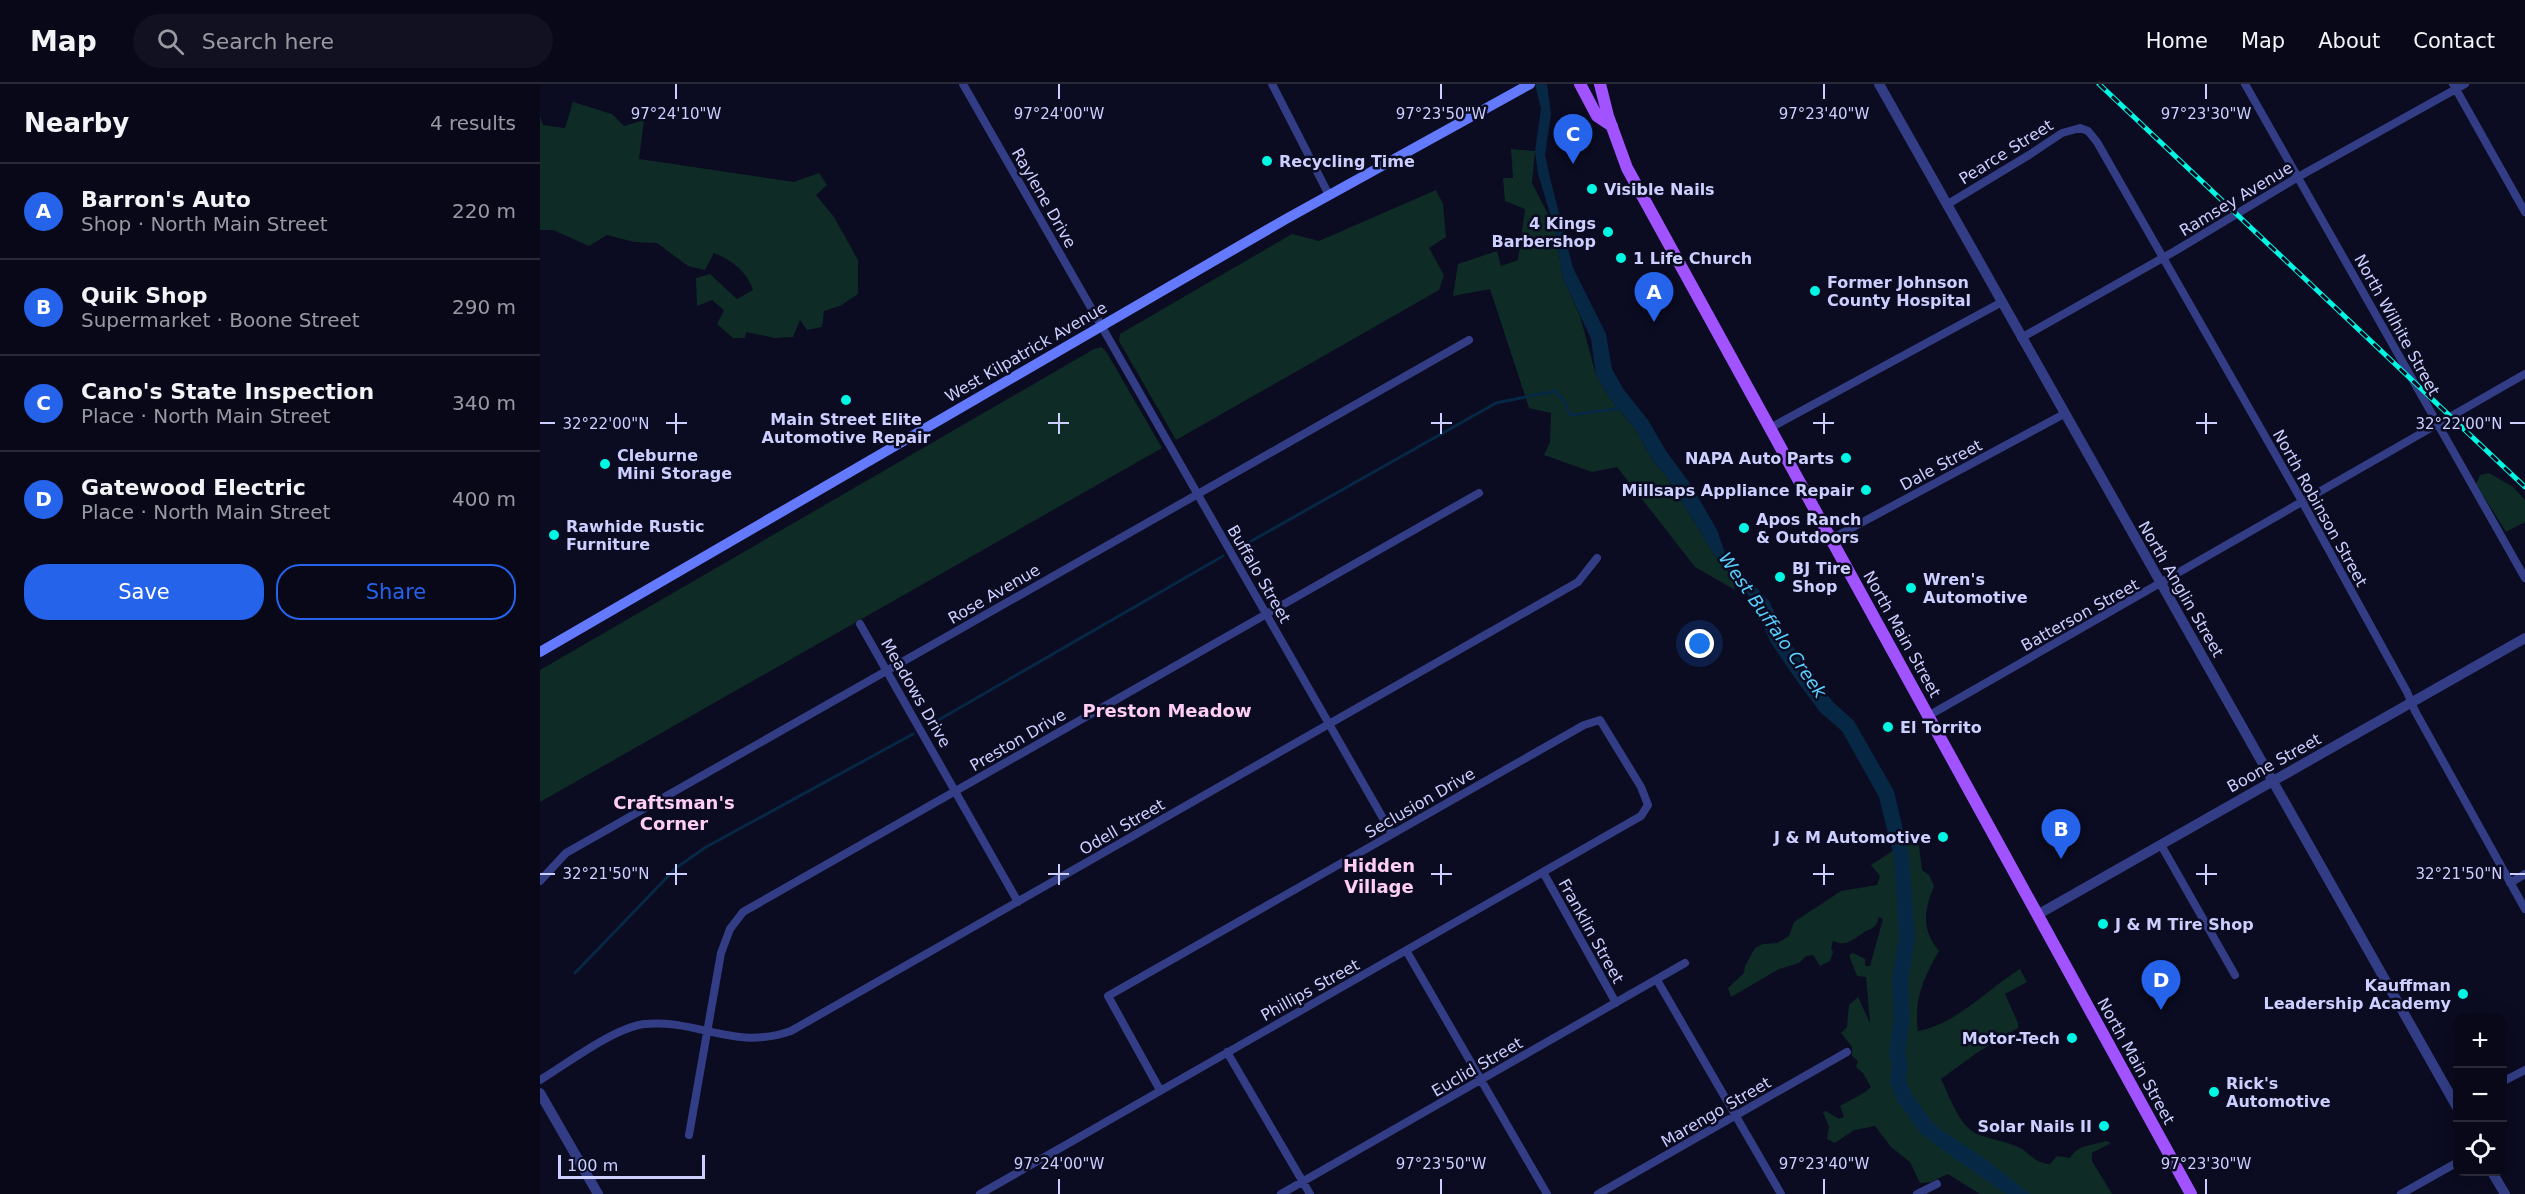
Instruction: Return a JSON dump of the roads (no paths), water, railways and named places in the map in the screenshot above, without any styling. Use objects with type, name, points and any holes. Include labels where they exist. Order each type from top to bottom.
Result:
[{"type":"main road","name":"West Kilpatrick Avenue","points":[[540,652],[1329,195],[1530,84]]},
{"type":"main road","points":[[1580,84],[1597,116],[1611,126]]},
{"type":"main road","name":"North Main Street","points":[[1600,84],[1611,126],[1627,168],[2191,1194]]},
{"type":"street","name":"Raylene Drive","points":[[963,84],[1102,326]]},
{"type":"street","points":[[1272,84],[1329,195]]},
{"type":"street","name":"North Anglin Street","points":[[1879,84],[2453,1101]]},
{"type":"street","name":"North Wilhite Street","points":[[2245,84],[2525,578]]},
{"type":"street","name":"Ramsey Avenue","points":[[2021,338],[2164,258],[2298,177],[2455,87],[2465,84]]},
{"type":"street","points":[[2455,87],[2525,212]]},
{"type":"street","name":"Pearce Street","points":[[1948,204],[2062,133],[2080,128]]},
{"type":"street","name":"North Robinson Street","points":[[2080,128],[2088,131],[2097,142],[2164,258],[2302,503],[2525,909]]},
{"type":"street","points":[[1770,428],[2002,302]]},
{"type":"street","name":"Buffalo Street","points":[[1102,326],[1392,834]]},
{"type":"street","name":"Rose Avenue","points":[[540,881],[567,853],[1469,339]]},
{"type":"street","name":"Batterson Street","points":[[1928,716],[2161,585],[2525,374]]},
{"type":"street","name":"Dale Street","points":[[1831,539],[2064,414]]},
{"type":"street","name":"Preston Drive","points":[[689,1135],[725,939],[743,912],[1479,493]]},
{"type":"street","name":"Odell Street","points":[[540,1080],[627,1028],[644,1024],[659,1023],[755,1039],[791,1031],[1578,582],[1598,558]]},
{"type":"street","name":"Meadows Drive","points":[[860,624],[1018,902]]},
{"type":"street","name":"Boone Street","points":[[2037,915],[2525,638]]},
{"type":"street","name":"Seclusion Drive","points":[[1160,1090],[1108,996],[1584,725],[1600,720],[1609,731],[1641,787],[1648,805]]},
{"type":"street","name":"Phillips Street","points":[[980,1194],[1407,952],[1641,816],[1648,805]]},
{"type":"street","points":[[2161,845],[2235,975]]},
{"type":"street","name":"Franklin Street","points":[[1543,872],[1616,1004]]},
{"type":"street","points":[[2510,882],[2525,874]]},
{"type":"street","points":[[1407,952],[1547,1194]]},
{"type":"street","name":"Euclid Street","points":[[1281,1194],[1685,963]]},
{"type":"street","points":[[1657,980],[1781,1194]]},
{"type":"street","points":[[1227,1052],[1310,1194]]},
{"type":"street","name":"Marengo Street","points":[[1598,1194],[1847,1052]]},
{"type":"street","points":[[2507,1079],[2525,1070]]},
{"type":"street","points":[[540,1093],[598,1194]]},
{"type":"street","points":[[2401,1194],[2453,1164]]},
{"type":"street","points":[[2494,1176],[2505,1194]]},
{"type":"street","points":[[1917,1194],[1937,1184]]},
{"type":"water","name":"West Buffalo Creek","points":[[1535,84],[1547,84],[1551,114],[1545,155],[1550,178],[1573,268],[1606,334],[1612,369],[1624,390],[1648,420],[1666,451],[1691,485],[1717,530],[1726,556],[1769,601],[1785,635],[1833,702],[1854,721],[1894,791],[1909,855],[1915,939],[1908,980],[1910,1020],[1905,1052],[1908,1066],[1906,1081],[1911,1093],[1932,1122],[1940,1129],[1984,1158],[2030,1194],[2006,1194],[1958,1161],[1920,1133],[1897,1100],[1890,1083],[1892,1066],[1889,1052],[1894,1020],[1892,978],[1899,938],[1894,857],[1879,797],[1842,731],[1820,712],[1797,681],[1771,643],[1756,616],[1749,596],[1733,574],[1715,556],[1667,477],[1653,461],[1635,429],[1611,400],[1596,375],[1591,339],[1563,278],[1554,226],[1538,174],[1535,151],[1541,109]]},
{"type":"waterway","points":[[1239,548],[1496,403],[1555,391],[1565,402],[1570,415],[1621,408]]},
{"type":"waterway","points":[[928,726],[1223,556]]},
{"type":"waterway","points":[[575,973],[676,868],[706,847],[913,734]]},
{"type":"railway","points":[[2099,84],[2525,487]]},
{"type":"place","name":"Recycling Time","points":[[1267,161]]},
{"type":"place","name":"Cano's State Inspection","points":[[1573,164]]},
{"type":"place","name":"Visible Nails","points":[[1592,189]]},
{"type":"place","name":"4 Kings Barbershop","points":[[1608,232]]},
{"type":"place","name":"1 Life Church","points":[[1621,258]]},
{"type":"place","name":"Former Johnson County Hospital","points":[[1815,291]]},
{"type":"place","name":"Barron's Auto","points":[[1654,322]]},
{"type":"place","name":"Main Street Elite Automotive Repair","points":[[846,400]]},
{"type":"place","name":"NAPA Auto Parts","points":[[1846,458]]},
{"type":"place","name":"Cleburne Mini Storage","points":[[605,464]]},
{"type":"place","name":"Millsaps Appliance Repair","points":[[1866,490]]},
{"type":"place","name":"Apos Ranch & Outdoors","points":[[1744,528]]},
{"type":"place","name":"Rawhide Rustic Furniture","points":[[554,535]]},
{"type":"place","name":"BJ Tire Shop","points":[[1780,577]]},
{"type":"place","name":"Wren's Automotive","points":[[1911,588]]},
{"type":"place","name":"El Torrito","points":[[1888,727]]},
{"type":"place","name":"J & M Automotive","points":[[1943,837]]},
{"type":"place","name":"Quik Shop","points":[[2061,859]]},
{"type":"place","name":"J & M Tire Shop","points":[[2103,924]]},
{"type":"place","name":"Kauffman Leadership Academy","points":[[2463,994]]},
{"type":"place","name":"Gatewood Electric","points":[[2161,1010]]},
{"type":"place","name":"Motor-Tech","points":[[2072,1038]]},
{"type":"place","name":"Rick's Automotive","points":[[2214,1092]]},
{"type":"place","name":"Solar Nails II","points":[[2104,1126]]},
{"type":"district","name":"Preston Meadow","points":[[1167,710]]},
{"type":"district","name":"Craftsman's Corner","points":[[674,812]]},
{"type":"district","name":"Hidden Village","points":[[1379,875]]}]
